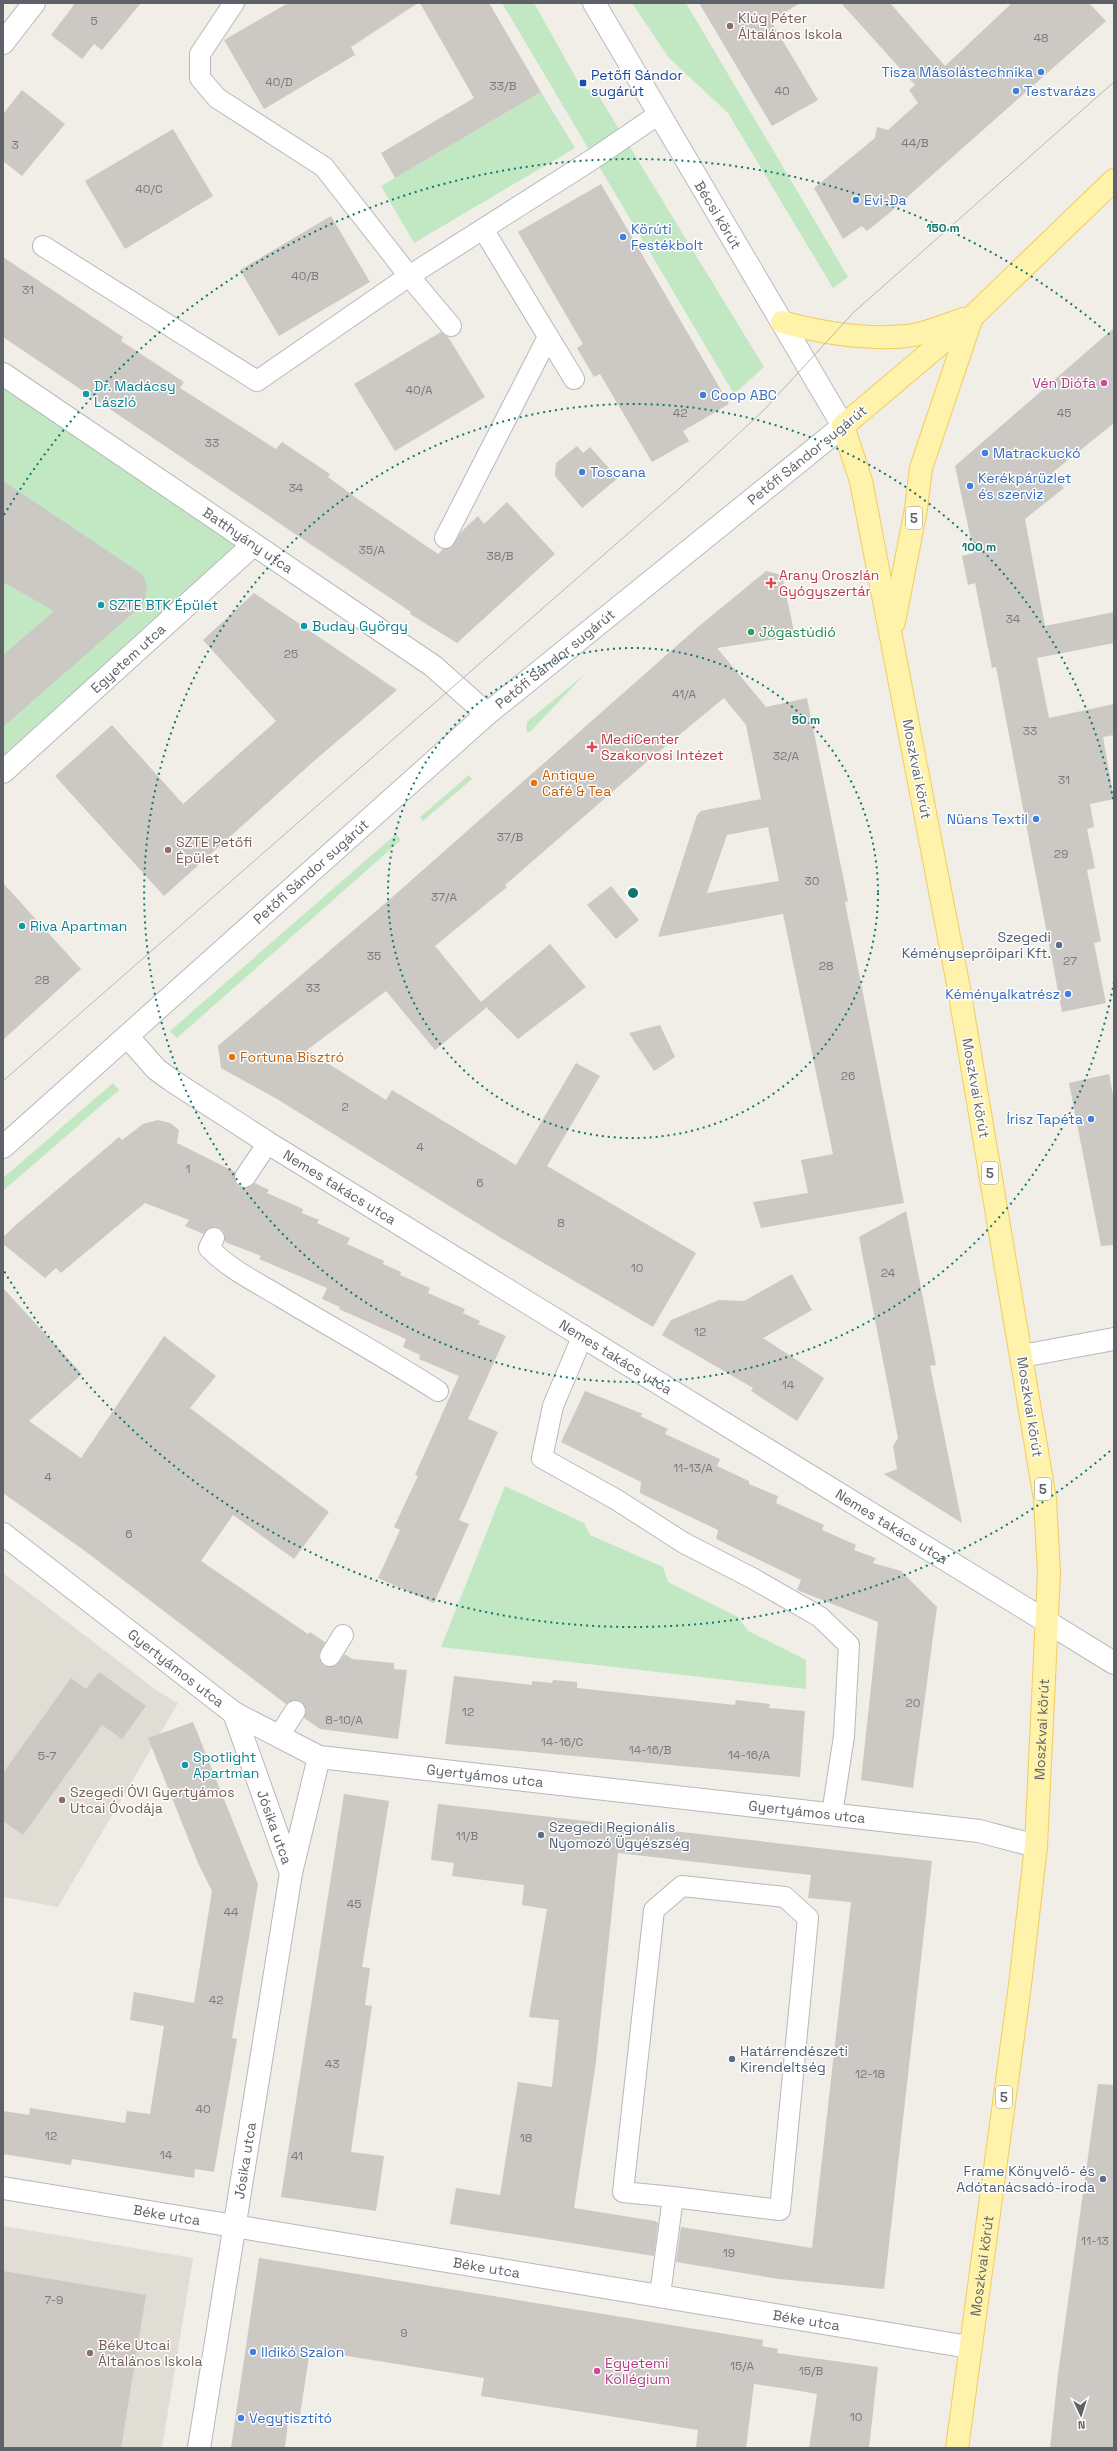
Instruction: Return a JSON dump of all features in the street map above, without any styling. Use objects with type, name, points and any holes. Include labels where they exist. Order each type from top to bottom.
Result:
[{"type":"main road","name":"Petőfi Sándor sugárút","points":[[843,426],[972,317],[1114,180]]},
{"type":"main road","points":[[782,322],[810,330],[857,336],[908,336],[972,317]]},
{"type":"main road","name":"5","points":[[892,633],[916,509],[922,468],[972,317]]},
{"type":"main road","name":"Moszkvai körút","points":[[843,426],[861,482],[892,633],[959,990],[1045,1499],[1049,1573],[1048,1623],[1036,1846],[1020,1985],[969,2347],[957,2448]]},
{"type":"street","points":[[3,43],[34,3]]},
{"type":"street","name":"Bécsi körút","points":[[594,3],[843,426]]},
{"type":"street","name":"Batthyány utca","points":[[3,374],[433,666],[487,714]]},
{"type":"street","name":"Petőfi Sándor sugárút","points":[[3,1147],[128,1037],[487,714],[843,426]]},
{"type":"street","name":"Egyetem utca","points":[[3,772],[253,545]]},
{"type":"street","name":"Nemes takács utca","points":[[128,1037],[156,1069],[268,1143],[583,1335],[1114,1663]]},
{"type":"street","points":[[1022,1356],[1114,1339]]},
{"type":"street","name":"Gyertyámos utca","points":[[3,1534],[234,1713],[319,1757],[978,1831],[1036,1846]]},
{"type":"street","name":"Jósika utca","points":[[234,1713],[291,1873]]},
{"type":"street","name":"Jósika utca","points":[[200,2448],[291,1873],[319,1757]]},
{"type":"street","name":"Béke utca","points":[[3,2188],[969,2347]]},
{"type":"lane","points":[[234,3],[200,54],[200,78],[217,98],[324,167],[409,276],[451,326]]},
{"type":"lane","points":[[43,246],[257,381],[409,276],[659,114]]},
{"type":"lane","points":[[483,229],[574,379]]},
{"type":"lane","points":[[445,538],[548,337]]},
{"type":"lane","points":[[245,1177],[268,1143]]},
{"type":"lane","points":[[214,1238],[209,1248],[222,1261],[315,1318],[381,1354],[438,1391]]},
{"type":"lane","points":[[583,1335],[554,1406],[542,1458],[617,1500],[684,1543],[752,1578],[820,1617],[849,1645],[844,1736],[832,1814]]},
{"type":"lane","points":[[330,1656],[343,1635]]},
{"type":"lane","points":[[279,1736],[295,1710]]},
{"type":"lane","points":[[682,1886],[785,1897],[808,1918],[780,2210],[673,2197],[623,2192],[654,1910],[682,1886]]},
{"type":"lane","points":[[660,2295],[673,2197]]},
{"type":"shaded area","name":"Szegedi ÓVI Gyertyámos Utcai Óvodája","points":[[3,1573],[159,1692],[178,1703],[58,1907],[3,1897]]},
{"type":"shaded area","name":"Béke Utcai Általános Iskola","points":[[3,2226],[193,2258],[162,2448],[3,2448]]},
{"type":"green space","points":[[502,3],[534,3],[581,87],[597,93],[764,367],[734,394]]},
{"type":"green space","points":[[632,3],[686,3],[848,277],[833,288],[728,113],[669,58]]},
{"type":"green space","points":[[541,92],[575,148],[414,243],[381,186]]},
{"type":"green space","points":[[3,374],[253,545],[3,770]]},
{"type":"green space","points":[[585,674],[530,732],[526,731],[527,722]]},
{"type":"green space","points":[[469,775],[472,779],[423,821],[420,817]]},
{"type":"green space","points":[[396,834],[401,840],[177,1038],[170,1031]]},
{"type":"green space","points":[[113,1083],[119,1090],[3,1191],[3,1178]]},
{"type":"green space","points":[[505,1486],[584,1523],[590,1535],[663,1567],[668,1582],[738,1617],[748,1631],[806,1660],[806,1689],[441,1647]]},
{"type":"building","points":[[71,3],[141,3],[102,50],[94,44],[82,59],[51,35],[74,5]]},
{"type":"building","points":[[288,3],[418,3],[351,47],[355,55],[264,109],[224,40]]},
{"type":"building","points":[[420,3],[489,3],[541,92],[395,178],[381,153],[474,98]]},
{"type":"building","points":[[699,3],[800,3],[771,21],[818,100],[772,126]]},
{"type":"building","points":[[841,3],[890,3],[945,66],[1012,3],[1089,3],[1106,21],[887,215],[867,231],[862,226],[843,239],[814,188],[875,138],[877,127],[888,130],[918,103],[909,90],[915,85]]},
{"type":"building","points":[[22,90],[65,124],[22,176],[3,161],[3,114]]},
{"type":"building","points":[[173,129],[213,196],[125,249],[85,181]]},
{"type":"building","points":[[601,184],[729,404],[683,431],[689,441],[652,462],[600,374],[594,377],[577,348],[583,344],[518,232]]},
{"type":"building","points":[[331,216],[370,282],[279,336],[240,270]]},
{"type":"building","points":[[3,257],[123,337],[121,341],[184,382],[180,388],[276,449],[282,442],[330,474],[328,477],[359,500],[438,554],[443,549],[452,547],[461,532],[478,516],[484,524],[507,502],[555,554],[457,643],[410,614],[411,612],[3,337]]},
{"type":"building","points":[[1114,328],[1114,423],[1052,473],[1064,488],[1025,519],[1045,626],[1114,612],[1114,643],[1037,658],[1049,718],[1114,704],[1114,735],[1103,737],[1114,799],[1090,804],[1094,827],[1087,829],[1095,868],[1087,870],[1101,941],[1094,943],[1106,1003],[1062,1012],[996,667],[992,668],[975,583],[968,585],[962,556],[974,553],[955,466]]},
{"type":"building","points":[[441,332],[448,337],[485,397],[395,451],[354,384]]},
{"type":"building","points":[[577,446],[583,453],[590,447],[618,478],[582,508],[555,476],[556,463]]},
{"type":"building","name":"SZTE BTK Épület","points":[[3,481],[142,574],[147,585],[145,601],[139,608],[3,727],[3,655],[54,611],[3,582]]},
{"type":"building","points":[[766,571],[782,575],[795,636],[717,648],[766,707],[807,698],[848,901],[845,902],[904,1203],[761,1228],[753,1202],[808,1193],[801,1160],[833,1154],[783,914],[658,937],[697,815],[701,811],[761,799],[746,725],[724,698],[649,760],[505,885],[507,887],[435,946],[481,1002],[550,944],[586,987],[518,1039],[485,1006],[486,1008],[435,1050],[386,991],[307,1050],[386,1100],[392,1090],[516,1165],[576,1063],[600,1076],[547,1166],[696,1253],[653,1327],[501,1238],[277,1099],[221,1068],[218,1046],[389,900],[698,627]],"holes":[[[768,827],[779,881],[707,893],[727,835]]]},
{"type":"building","points":[[254,593],[397,690],[314,761],[164,896],[55,776],[112,725],[183,804],[276,721],[203,640]]},
{"type":"building","name":"Riva Apartman","points":[[3,883],[81,969],[3,1040]]},
{"type":"building","points":[[611,886],[639,920],[616,939],[587,905]]},
{"type":"building","points":[[660,1025],[675,1057],[654,1071],[629,1033]]},
{"type":"building","points":[[1109,1074],[1114,1100],[1114,1245],[1101,1246],[1069,1083]]},
{"type":"building","points":[[158,1120],[170,1123],[179,1130],[177,1143],[235,1172],[235,1182],[239,1187],[250,1187],[255,1183],[269,1190],[267,1193],[303,1209],[302,1213],[319,1220],[317,1223],[350,1238],[347,1244],[384,1261],[383,1264],[401,1272],[400,1275],[430,1288],[428,1293],[465,1309],[463,1313],[480,1321],[478,1324],[506,1336],[468,1419],[498,1432],[459,1520],[469,1524],[434,1603],[378,1578],[400,1530],[394,1527],[418,1476],[415,1475],[459,1376],[419,1359],[420,1355],[403,1347],[406,1339],[339,1309],[340,1307],[322,1299],[327,1288],[259,1259],[261,1256],[225,1242],[224,1232],[219,1228],[208,1228],[203,1234],[185,1226],[189,1220],[145,1203],[61,1273],[56,1268],[45,1278],[3,1244],[3,1237],[18,1223],[119,1137],[122,1140],[143,1124]]},
{"type":"building","points":[[906,1211],[936,1365],[930,1366],[962,1523],[884,1474],[897,1469],[893,1446],[898,1438],[859,1237]]},
{"type":"building","points":[[792,1274],[812,1310],[763,1338],[824,1378],[797,1421],[751,1391],[753,1388],[662,1335],[671,1320],[719,1300],[744,1301]]},
{"type":"building","points":[[3,1288],[82,1374],[29,1421],[81,1458],[164,1336],[216,1376],[190,1408],[329,1512],[294,1559],[233,1515],[201,1561],[308,1634],[310,1632],[325,1642],[319,1655],[320,1661],[324,1666],[336,1666],[345,1654],[352,1659],[394,1663],[394,1669],[407,1670],[398,1739],[320,1729],[304,1718],[306,1711],[302,1702],[295,1700],[286,1704],[85,1551],[3,1493]]},
{"type":"building","points":[[585,1391],[643,1414],[640,1416],[668,1429],[665,1434],[720,1459],[717,1466],[749,1481],[749,1484],[778,1496],[776,1503],[824,1525],[822,1530],[856,1545],[854,1550],[876,1558],[873,1563],[901,1571],[937,1607],[913,1788],[861,1780],[878,1622],[797,1590],[801,1580],[716,1539],[718,1530],[640,1493],[641,1482],[561,1442]]},
{"type":"building","points":[[99,1672],[146,1706],[122,1739],[102,1725],[23,1835],[3,1821],[3,1773],[71,1678],[86,1689]]},
{"type":"building","points":[[454,1676],[532,1685],[532,1681],[552,1683],[553,1680],[577,1682],[577,1688],[735,1705],[736,1700],[770,1704],[769,1708],[805,1711],[800,1777],[445,1744]]},
{"type":"building","points":[[193,1722],[258,1884],[232,2038],[237,2039],[214,2172],[195,2169],[194,2178],[72,2159],[71,2165],[3,2154],[3,2111],[29,2115],[30,2108],[125,2123],[127,2111],[150,2114],[164,2026],[130,2020],[134,1992],[194,2003],[212,1891],[198,1863],[148,1738]]},
{"type":"building","points":[[344,1794],[389,1801],[362,1967],[370,1968],[365,2005],[372,2006],[351,2152],[384,2156],[376,2211],[281,2197]]},
{"type":"building","points":[[438,1804],[932,1861],[884,2289],[779,2279],[676,2262],[681,2227],[812,2248],[851,1902],[808,1898],[811,1875],[618,1853],[596,2062],[574,2208],[655,2221],[658,2223],[654,2256],[450,2224],[456,2188],[500,2195],[518,2082],[552,2087],[559,2020],[529,2017],[547,1909],[522,1905],[524,1885],[452,1876],[454,1863],[431,1860]]},
{"type":"building","points":[[1098,2084],[1114,2085],[1114,2448],[1050,2448],[1058,2374]]},
{"type":"building","points":[[259,2258],[763,2340],[762,2346],[778,2349],[777,2353],[878,2367],[869,2448],[809,2448],[817,2394],[789,2389],[754,2384],[746,2448],[696,2448],[698,2430],[481,2396],[484,2378],[310,2350],[300,2415],[289,2413],[285,2448],[231,2448]]},
{"type":"building","points":[[3,2271],[146,2295],[121,2448],[3,2448]]},
{"type":"tram line","points":[[3,1081],[680,488],[763,411],[854,312],[1114,82]]},
{"type":"place","name":"Klúg Péter Általános Iskola","points":[[730,26]]},
{"type":"place","name":"Tisza Másolástechnika","points":[[1041,72]]},
{"type":"place","name":"Petőfi Sándor sugárút","points":[[583,83]]},
{"type":"place","name":"Testvarázs","points":[[1016,91]]},
{"type":"place","name":"Evi-Da","points":[[856,200]]},
{"type":"place","name":"Körúti Festékbolt","points":[[623,237]]},
{"type":"place","name":"Vén Diófa","points":[[1104,383]]},
{"type":"place","name":"Dr. Madácsy László","points":[[86,394]]},
{"type":"place","name":"Coop ABC","points":[[703,395]]},
{"type":"place","name":"Matrackuckó","points":[[985,453]]},
{"type":"place","name":"Toscana","points":[[582,472]]},
{"type":"place","name":"Kerékpárüzlet és szerviz","points":[[970,486]]},
{"type":"place","name":"Arany Oroszlán Gyógyszertár","points":[[771,583]]},
{"type":"place","name":"SZTE BTK Épület","points":[[101,605]]},
{"type":"place","name":"Buday György","points":[[304,626]]},
{"type":"place","name":"Jógastúdió","points":[[751,632]]},
{"type":"place","name":"MediCenter Szakorvosi Intézet","points":[[592,747]]},
{"type":"place","name":"Antique Café & Tea","points":[[534,783]]},
{"type":"place","name":"Nüans Textil","points":[[1036,819]]},
{"type":"place","name":"SZTE Petőfi Épület","points":[[168,850]]},
{"type":"place","name":"Riva Apartman","points":[[22,926]]},
{"type":"place","name":"Szegedi Kéményseprőipari Kft.","points":[[1059,945]]},
{"type":"place","name":"Kéményalkatrész","points":[[1068,994]]},
{"type":"place","name":"Fortuna Bisztró","points":[[232,1057]]},
{"type":"place","name":"Írisz Tapéta","points":[[1091,1119]]},
{"type":"place","name":"Spotlight Apartman","points":[[185,1765]]},
{"type":"place","name":"Szegedi ÓVI Gyertyámos Utcai Óvodája","points":[[62,1800]]},
{"type":"place","name":"Szegedi Regionális Nyomozó Ügyészség","points":[[541,1835]]},
{"type":"place","name":"Határrendészeti Kirendeltség","points":[[732,2059]]},
{"type":"place","name":"Frame Könyvelő- és Adótanácsadó-iroda","points":[[1103,2179]]},
{"type":"place","name":"Ildikó Szalon","points":[[253,2352]]},
{"type":"place","name":"Béke Utcai Általános Iskola","points":[[90,2353]]},
{"type":"place","name":"Egyetemi Kollégium","points":[[597,2371]]},
{"type":"place","name":"Vegytisztító","points":[[241,2418]]}]
